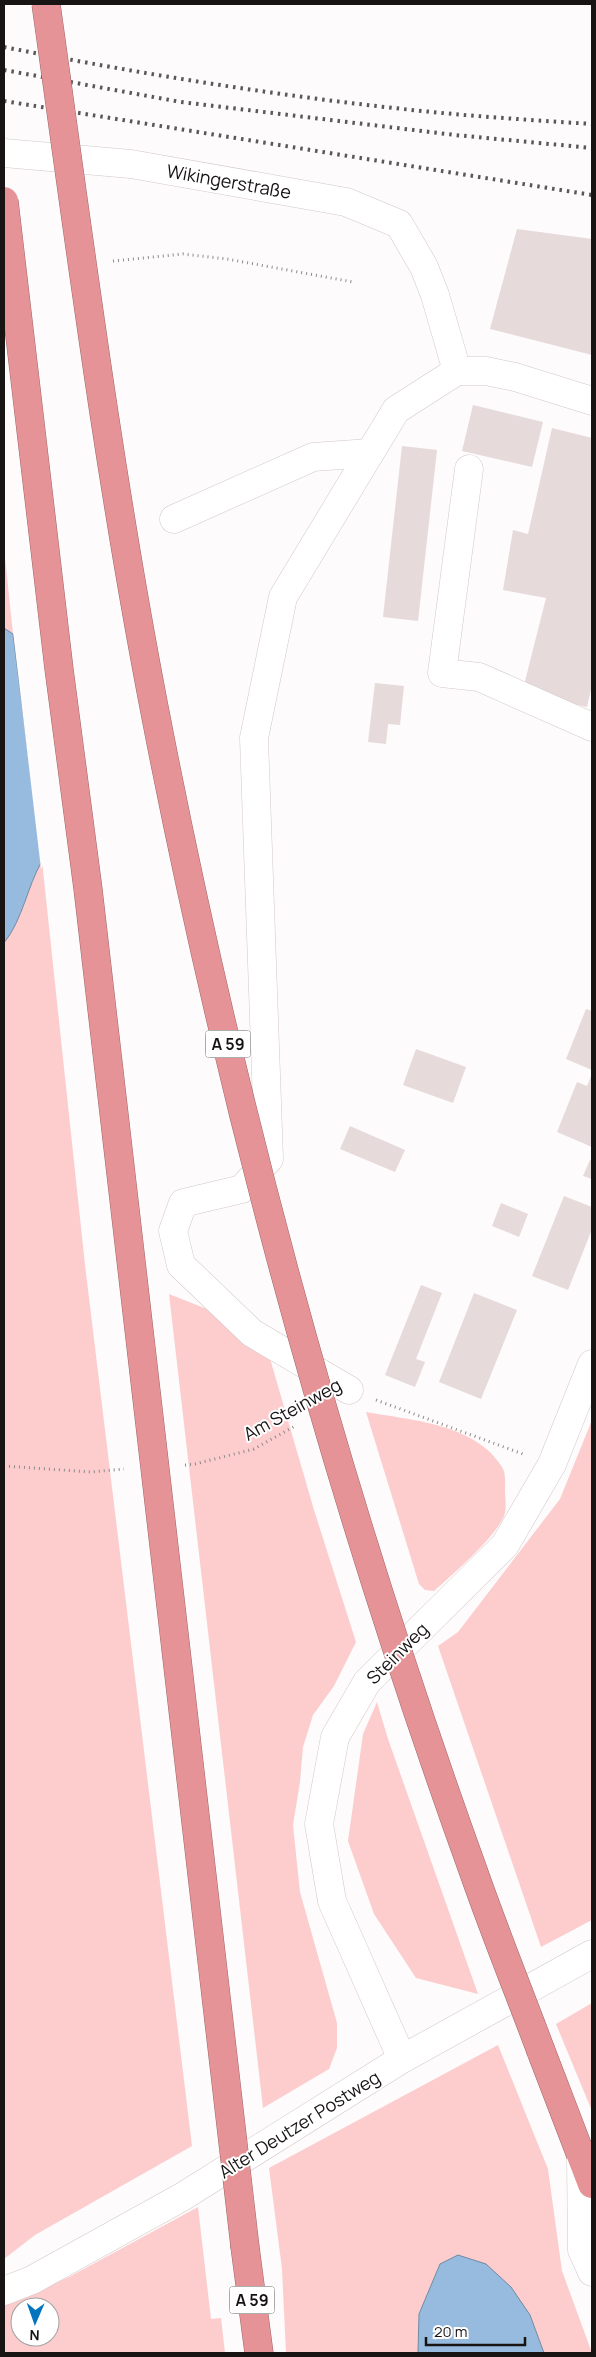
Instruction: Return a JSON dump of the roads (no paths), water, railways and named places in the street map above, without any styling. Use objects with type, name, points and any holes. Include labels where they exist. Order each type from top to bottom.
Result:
[{"type":"highway","name":"A 59","points":[[46,4],[111,471],[154,709],[208,964],[261,1180],[322,1404],[396,1644],[474,1873],[592,2184]]},
{"type":"highway","name":"A 59","points":[[4,201],[59,669],[89,898],[245,2248],[259,2353]]},
{"type":"street","name":"Wikingerstraße","points":[[4,154],[131,164],[346,202],[399,224],[424,267],[435,295],[456,371]]},
{"type":"street","points":[[349,1390],[252,1332],[181,1266],[173,1231],[183,1202],[242,1189],[269,1159],[254,738],[283,597],[396,410],[456,371],[486,371],[515,377],[592,401]]},
{"type":"street","points":[[174,519],[313,457],[370,453]]},
{"type":"street","points":[[469,469],[442,672],[479,677],[592,727]]},
{"type":"street","name":"Steinweg","points":[[402,2058],[332,1901],[319,1824],[335,1737],[367,1682],[505,1545],[552,1464],[592,1364]]},
{"type":"street","name":"Alter Deutzer Postweg","points":[[4,2291],[32,2280],[182,2197],[402,2058],[592,1954]]},
{"type":"street","points":[[581,2158],[582,2250],[592,2272]]},
{"type":"water","points":[[4,628],[13,634],[42,861],[32,881],[16,924],[4,943]]},
{"type":"water","points":[[458,2255],[486,2264],[511,2287],[530,2315],[544,2353],[418,2353],[419,2314],[440,2264]]},
{"type":"railway","points":[[4,47],[115,68],[340,102],[453,114],[592,124]]},
{"type":"railway","points":[[4,70],[181,102],[455,135],[592,148]]},
{"type":"railway","points":[[4,101],[592,195]]}]
